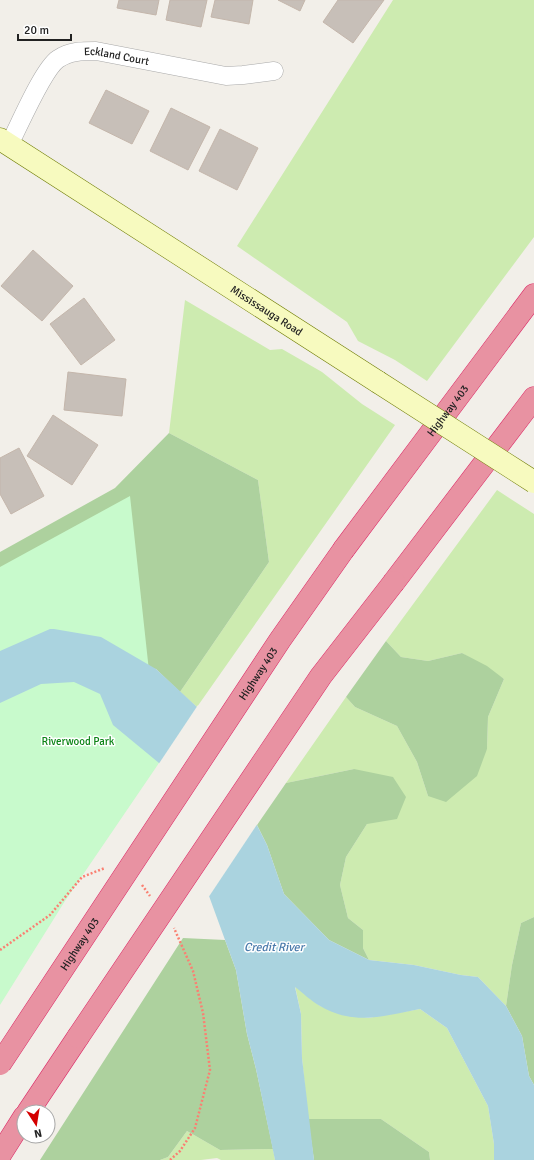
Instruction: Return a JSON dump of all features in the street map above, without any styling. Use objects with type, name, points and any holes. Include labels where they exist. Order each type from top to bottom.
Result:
[{"type":"highway","name":"Highway 403","points":[[0,1064],[280,640],[344,549],[534,295]]},
{"type":"highway","points":[[33,1104],[321,676],[534,398]]},
{"type":"highway","points":[[0,1155],[16,1130]]},
{"type":"main road","name":"Mississauga Road","points":[[5,142],[534,482]]},
{"type":"street","name":"Eckland Court","points":[[5,142],[44,76],[57,60],[76,51],[96,51],[226,76],[274,71]]},
{"type":"path","points":[[170,1160],[180,1151],[195,1128],[210,1070],[203,1013],[193,971]]},
{"type":"green space","points":[[393,0],[534,0],[534,237],[427,381],[395,360],[358,341],[347,322],[237,246]]},
{"type":"green space","points":[[185,300],[270,350],[282,349],[322,372],[362,404],[395,425],[197,707],[180,692],[269,562],[258,480],[169,433]]},
{"type":"green space","points":[[169,433],[258,480],[269,562],[180,692],[156,669],[0,651],[0,552],[115,488]]},
{"type":"green space","points":[[497,490],[534,514],[534,917],[521,923],[512,965],[506,1006],[478,977],[414,965],[369,960],[363,948],[363,930],[348,918],[340,885],[346,857],[367,824],[354,769],[286,783],[346,697],[355,707],[397,726],[417,762],[428,796],[487,749],[488,717],[504,679],[462,653],[428,661],[401,657],[386,641]]},
{"type":"green space","name":"Riverwood Park","points":[[130,496],[159,763],[65,901],[0,1005],[0,567]]},
{"type":"green space","points":[[386,641],[401,657],[428,661],[462,653],[487,666],[504,679],[488,717],[487,749],[477,776],[446,802],[428,796],[417,762],[397,726],[355,707],[346,697]]},
{"type":"green space","points":[[354,769],[393,777],[406,797],[397,819],[367,824],[346,857],[340,885],[348,918],[363,930],[363,948],[369,960],[329,940],[284,894],[267,845],[257,825],[286,783]]},
{"type":"green space","points":[[534,917],[534,1085],[529,1076],[522,1036],[506,1006],[512,965],[521,923]]},
{"type":"green space","points":[[183,938],[225,940],[236,970],[247,1034],[273,1149],[220,1150],[187,1131],[168,1157],[160,1160],[40,1160],[50,1144],[56,1144],[56,1135]]},
{"type":"green space","points":[[295,986],[320,1006],[368,1018],[420,1009],[447,1028],[488,1106],[494,1144],[494,1160],[430,1160],[429,1152],[381,1119],[308,1119],[302,1058],[301,1014]]},
{"type":"green space","points":[[308,1119],[381,1119],[429,1152],[430,1160],[314,1160]]},
{"type":"green space","points":[[187,1131],[220,1150],[273,1149],[275,1160],[221,1160],[217,1158],[201,1160],[160,1160],[168,1157]]},
{"type":"water","name":"Credit River","points":[[50,629],[101,637],[156,669],[197,707],[267,845],[284,894],[329,940],[369,960],[414,965],[478,977],[506,1006],[522,1036],[529,1076],[534,1085],[534,1160],[494,1160],[494,1144],[488,1106],[447,1028],[420,1009],[369,1018],[345,1016],[320,1006],[295,987],[301,1014],[302,1058],[314,1160],[275,1160],[247,1034],[236,970],[159,763],[113,725],[100,694],[74,682],[41,684],[0,703],[0,651]]},
{"type":"pier","points":[[198,705],[258,823],[208,898],[158,765]]},
{"type":"building","points":[[119,0],[159,0],[156,15],[117,8]]},
{"type":"building","points":[[170,0],[207,0],[201,27],[166,20]]},
{"type":"building","points":[[215,0],[253,0],[249,24],[211,17]]},
{"type":"building","points":[[278,0],[305,0],[300,11]]},
{"type":"building","points":[[338,0],[384,0],[353,43],[323,22]]},
{"type":"building","points":[[106,90],[149,111],[132,144],[89,123]]},
{"type":"building","points":[[171,108],[210,127],[188,170],[150,151]]},
{"type":"building","points":[[220,129],[258,148],[237,190],[199,171]]},
{"type":"building","points":[[33,250],[73,286],[42,321],[1,286]]},
{"type":"building","points":[[84,298],[115,340],[81,365],[50,324]]},
{"type":"building","points":[[68,372],[126,379],[122,416],[64,410]]},
{"type":"building","points":[[53,415],[98,445],[72,485],[27,456]]},
{"type":"building","points":[[19,448],[44,496],[11,514],[0,494],[0,458]]}]
